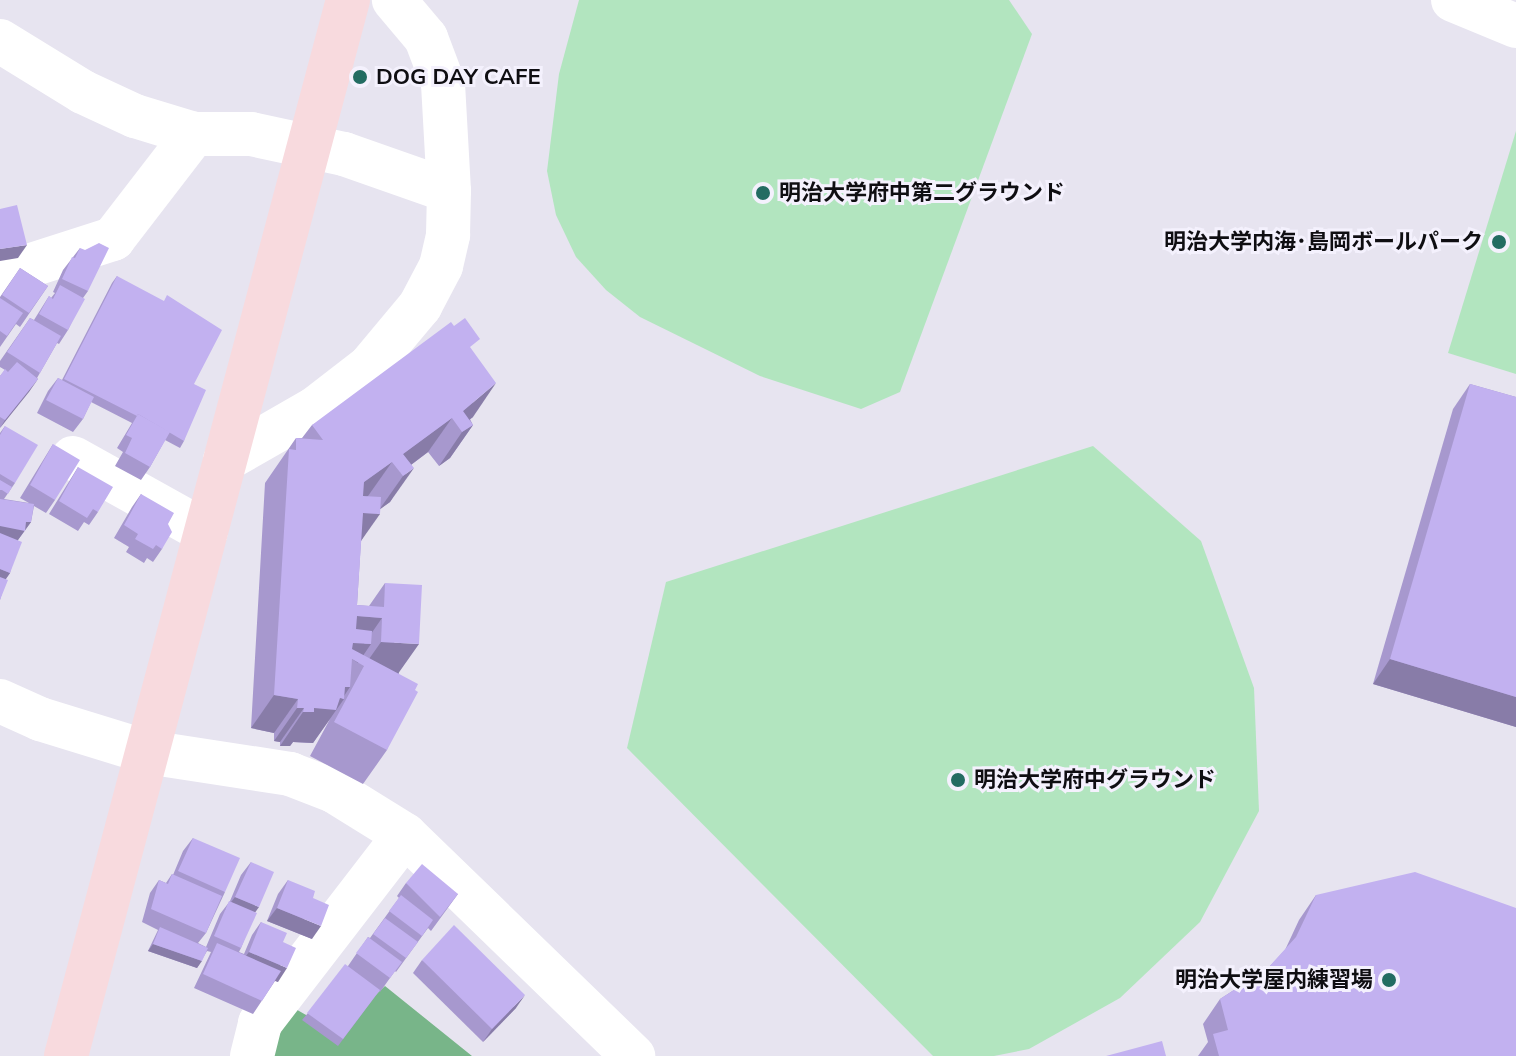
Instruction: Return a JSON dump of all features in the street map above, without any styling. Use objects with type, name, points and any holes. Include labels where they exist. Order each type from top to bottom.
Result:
[{"type":"main road","points":[[66,1056],[348,0]]},
{"type":"street","points":[[225,460],[316,408],[353,381],[420,306],[441,266],[448,235],[449,191],[443,83],[437,59],[426,38],[394,0]]},
{"type":"street","points":[[1453,0],[1516,26]]},
{"type":"street","points":[[0,41],[83,92],[135,116],[194,134],[251,134],[344,154],[449,191]]},
{"type":"street","points":[[0,275],[113,239],[194,134]]},
{"type":"street","points":[[73,458],[206,532]]},
{"type":"street","points":[[0,701],[40,719],[147,752],[290,774],[334,791],[405,835],[633,1056]]},
{"type":"street","points":[[252,1056],[260,1023],[405,835]]},
{"type":"green space","name":"明治大学府中第二グラウンド","points":[[579,0],[1009,0],[1032,34],[900,392],[861,409],[760,376],[640,317],[606,290],[576,257],[556,215],[547,171],[559,74]]},
{"type":"green space","name":"明治大学内海･島岡ボールパーク","points":[[1516,131],[1516,374],[1448,353]]},
{"type":"green space","name":"明治大学府中グラウンド","points":[[1093,446],[1201,541],[1254,688],[1259,811],[1200,922],[1120,998],[1029,1049],[994,1056],[933,1056],[627,748],[666,582]]},
{"type":"green space","points":[[385,986],[472,1056],[266,1056],[292,1007],[336,1032]]},
{"type":"building","points":[[17,205],[27,245],[0,249],[0,209]]},
{"type":"building","points":[[99,243],[109,248],[88,291],[62,279],[80,248],[85,250]]},
{"type":"building","points":[[20,268],[48,286],[29,313],[2,295]]},
{"type":"building","points":[[117,276],[164,301],[167,295],[222,330],[194,384],[206,390],[184,441],[138,414],[64,379]]},
{"type":"building","points":[[60,285],[85,299],[68,330],[39,314],[49,296],[53,299]]},
{"type":"building","points":[[0,298],[23,313],[7,336],[0,331]]},
{"type":"building","points":[[30,318],[61,336],[40,373],[7,352]]},
{"type":"building","points":[[465,318],[480,339],[470,347],[496,383],[463,411],[473,425],[462,432],[452,418],[403,454],[414,468],[403,476],[392,462],[364,482],[363,496],[381,497],[380,514],[363,513],[357,605],[384,607],[385,583],[422,585],[419,644],[381,642],[382,618],[357,616],[356,629],[372,631],[371,644],[353,643],[352,649],[418,684],[415,690],[418,692],[387,750],[334,722],[364,666],[352,659],[350,687],[345,687],[344,699],[340,698],[336,710],[314,708],[314,712],[303,712],[304,708],[297,708],[298,699],[274,695],[289,449],[296,450],[296,438],[323,440],[312,425],[451,322],[454,326]]},
{"type":"building","points":[[17,362],[38,379],[5,420],[0,417],[0,376]]},
{"type":"building","points":[[58,378],[94,397],[83,419],[46,400]]},
{"type":"building","points":[[1470,384],[1516,397],[1516,697],[1390,659]]},
{"type":"building","points":[[138,414],[170,432],[150,467],[125,453],[132,438],[126,435]]},
{"type":"building","points":[[5,426],[38,445],[15,483],[0,474],[0,435]]},
{"type":"building","points":[[53,444],[80,460],[55,500],[30,485]]},
{"type":"building","points":[[78,467],[113,487],[98,512],[93,509],[87,518],[59,501]]},
{"type":"building","points":[[0,480],[12,487],[8,494],[0,490]]},
{"type":"building","points":[[141,494],[174,513],[168,524],[172,532],[162,549],[156,545],[153,549],[135,539],[138,534],[124,525]]},
{"type":"building","points":[[0,499],[34,504],[31,522],[26,522],[25,531],[0,526]]},
{"type":"building","points":[[0,533],[22,542],[10,573],[0,569]]},
{"type":"building","points":[[0,577],[8,580],[0,600]]},
{"type":"building","points":[[193,838],[240,858],[225,892],[178,871]]},
{"type":"building","points":[[251,862],[274,872],[259,907],[235,897]]},
{"type":"building","points":[[422,864],[458,894],[440,917],[406,883]]},
{"type":"building","name":"明治大学屋内練習場","points":[[1415,872],[1516,908],[1516,1056],[1219,1056],[1213,1034],[1228,1030],[1220,999],[1268,968],[1296,937],[1316,895]]},
{"type":"building","points":[[172,874],[222,896],[206,933],[151,909],[159,880],[168,884]]},
{"type":"building","points":[[288,880],[315,891],[313,898],[329,905],[321,926],[277,908]]},
{"type":"building","points":[[401,895],[433,920],[422,936],[389,911]]},
{"type":"building","points":[[229,901],[257,913],[241,948],[214,936]]},
{"type":"building","points":[[385,918],[418,942],[406,958],[373,934]]},
{"type":"building","points":[[261,922],[287,933],[283,942],[296,948],[287,968],[249,952]]},
{"type":"building","points":[[454,925],[525,995],[492,1029],[422,960]]},
{"type":"building","points":[[160,927],[208,948],[202,961],[153,944]]},
{"type":"building","points":[[368,937],[402,962],[390,978],[356,953]]},
{"type":"building","points":[[217,943],[281,971],[262,1001],[203,974]]},
{"type":"building","points":[[345,964],[380,990],[343,1039],[307,1013]]},
{"type":"building","points":[[1162,1041],[1166,1056],[1106,1056]]},
{"type":"place","name":"DOG DAY CAFE","points":[[360,77]]},
{"type":"place","name":"明治大学府中第二グラウンド","points":[[763,193]]},
{"type":"place","name":"明治大学内海･島岡ボールパーク","points":[[1499,242]]},
{"type":"place","name":"明治大学府中グラウンド","points":[[958,780]]},
{"type":"place","name":"明治大学屋内練習場","points":[[1389,980]]}]
